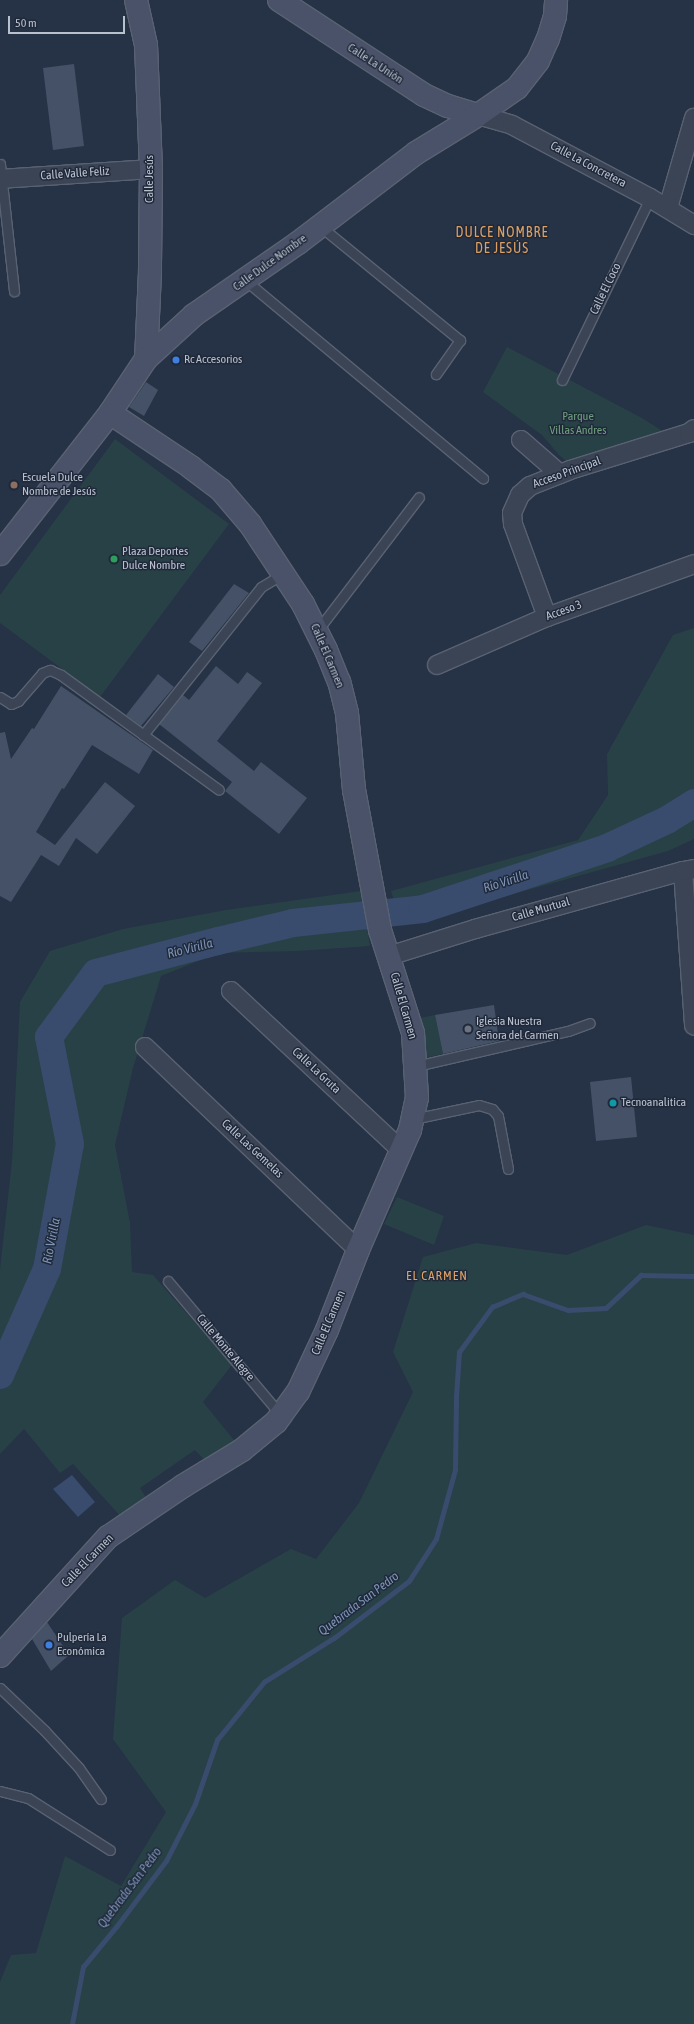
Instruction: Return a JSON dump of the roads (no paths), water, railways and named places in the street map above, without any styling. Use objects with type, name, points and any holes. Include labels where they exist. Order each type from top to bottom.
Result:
[{"type":"street","name":"Calle Jesús","points":[[136,0],[146,45],[151,169],[150,272],[146,359]]},
{"type":"street","name":"Calle La Unión","points":[[279,0],[424,96],[448,106],[478,115]]},
{"type":"street","name":"Calle Dulce Nombre","points":[[0,554],[110,413],[146,359],[194,315],[246,280],[320,226],[416,153],[478,115],[517,88],[538,61],[548,39],[555,16],[556,0]]},
{"type":"street","name":"Calle La Concretera","points":[[478,115],[512,125],[650,198],[694,225]]},
{"type":"street","points":[[668,208],[694,118]]},
{"type":"street","name":"Calle Valle Feliz","points":[[1,174],[151,169]]},
{"type":"street","name":"Calle El Carmen","points":[[1,1653],[108,1537],[183,1486],[242,1450],[276,1422],[298,1392],[327,1330],[358,1250],[402,1151],[417,1098],[413,1033],[380,930],[354,790],[347,713],[339,682],[317,631],[303,604],[250,524],[221,490],[191,467],[110,413]]},
{"type":"street","name":"Acceso Principal","points":[[547,617],[513,524],[512,513],[520,495],[530,486],[560,474],[689,434],[694,429]]},
{"type":"street","points":[[521,440],[560,474]]},
{"type":"street","name":"Acceso 3","points":[[436,665],[547,617],[694,564]]},
{"type":"street","points":[[688,870],[694,1026]]},
{"type":"street","name":"Calle Murtual","points":[[388,956],[475,929],[688,870]]},
{"type":"street","name":"Calle La Gruta","points":[[231,991],[402,1151]]},
{"type":"street","name":"Calle Las Gemelas","points":[[145,1047],[358,1250]]},
{"type":"lane","points":[[1,174],[14,291]]},
{"type":"lane","name":"Calle El Coco","points":[[562,380],[650,198]]},
{"type":"lane","points":[[320,226],[460,340],[436,374]]},
{"type":"lane","points":[[246,280],[483,478]]},
{"type":"lane","points":[[317,631],[419,497]]},
{"type":"lane","points":[[143,735],[262,587],[283,574]]},
{"type":"lane","points":[[0,697],[11,704],[18,701],[42,673],[50,670],[61,675],[219,790]]},
{"type":"lane","points":[[416,1066],[568,1031],[590,1023]]},
{"type":"lane","points":[[412,1119],[479,1105],[492,1109],[498,1116],[508,1169]]},
{"type":"lane","name":"Calle Monte Alegre","points":[[168,1281],[281,1414]]},
{"type":"lane","points":[[0,1688],[46,1731],[70,1757],[101,1799]]},
{"type":"lane","points":[[0,1791],[28,1798],[110,1850]]},
{"type":"water","points":[[72,1475],[95,1502],[78,1517],[53,1489]]},
{"type":"waterway","name":"Río Virilla","points":[[0,1375],[47,1269],[70,1144],[49,1037],[96,973],[293,923],[423,909],[607,848],[667,820],[694,803]]},
{"type":"waterway","name":"Quebrada San Pedro","points":[[72,2024],[83,1967],[116,1927],[166,1861],[195,1804],[217,1740],[264,1682],[334,1638],[409,1581],[436,1539],[455,1470],[456,1397],[459,1352],[492,1307],[523,1294],[568,1310],[606,1308],[641,1275],[694,1276]]},
{"type":"place","name":"Rc Accesorios","points":[[176,360]]},
{"type":"place","name":"Escuela Dulce Nombre de Jesús","points":[[14,485]]},
{"type":"place","name":"Plaza Deportes Dulce Nombre","points":[[114,559]]},
{"type":"place","name":"Iglesia Nuestra Señora del Carmen","points":[[468,1029]]},
{"type":"place","name":"Tecnoanalitica","points":[[613,1103]]},
{"type":"place","name":"Pulpería La Económica","points":[[49,1645]]},
{"type":"district","name":"DULCE NOMBRE DE JESÚS","points":[[502,240]]},
{"type":"district","name":"EL CARMEN","points":[[437,1276]]},
{"type":"park label","name":"Parque Villas Andres","points":[[578,424]]}]
